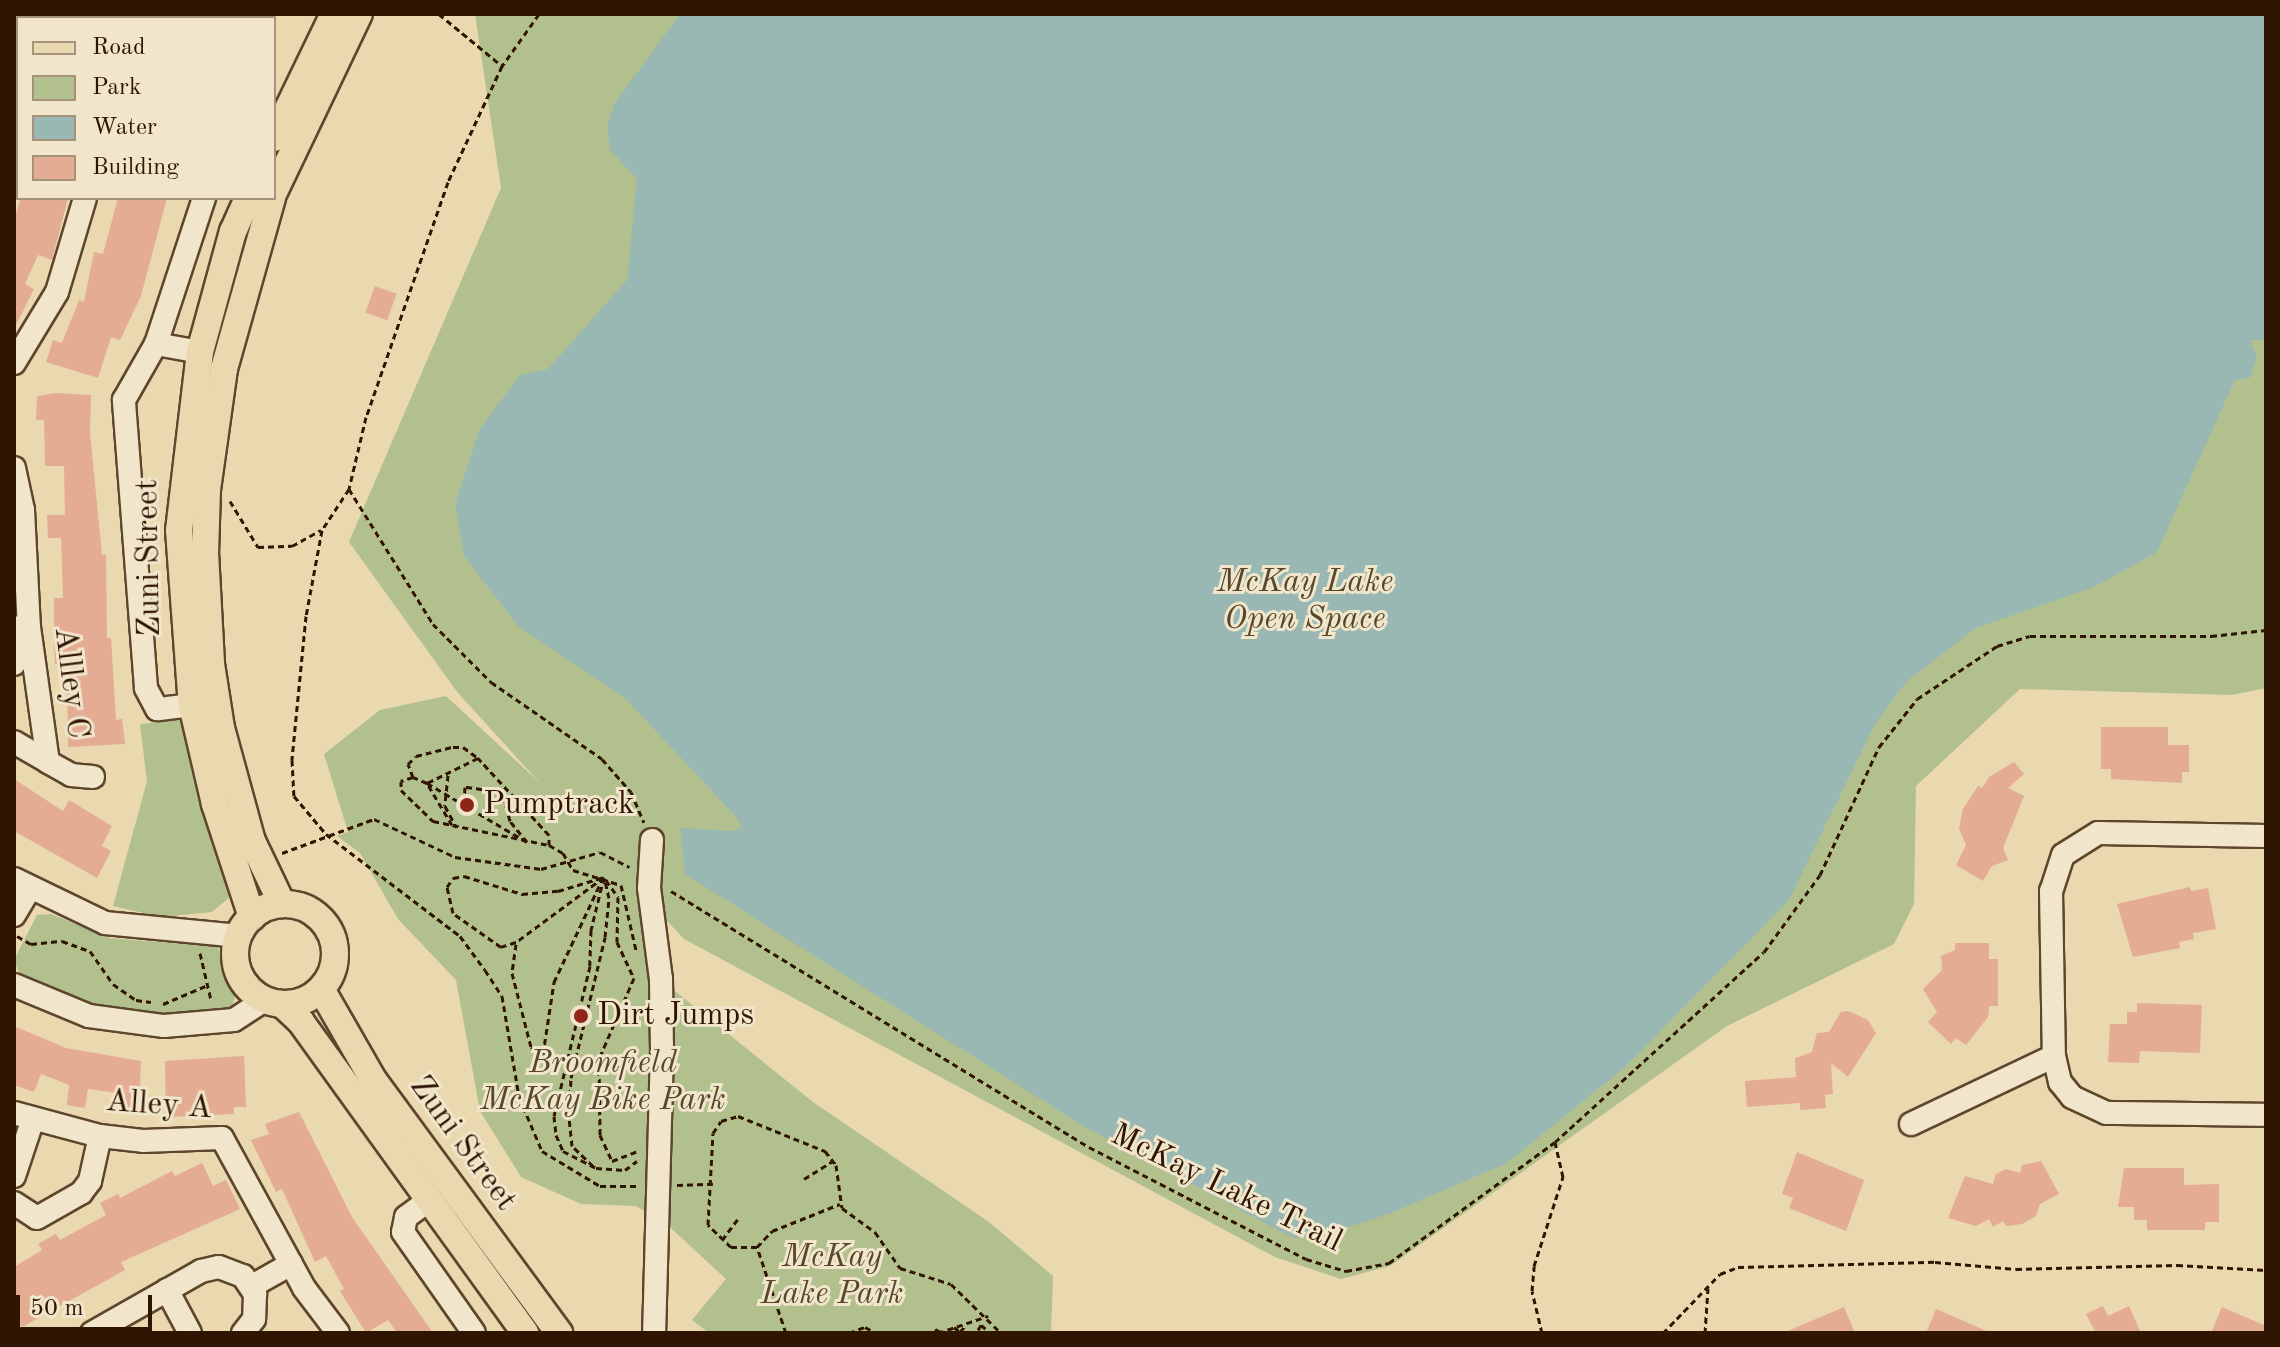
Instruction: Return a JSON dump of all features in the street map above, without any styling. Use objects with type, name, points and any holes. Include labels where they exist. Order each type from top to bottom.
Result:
[{"type":"main road","points":[[276,128],[280,108],[334,14]]},
{"type":"main road","points":[[276,188],[359,14]]},
{"type":"main road","name":"Zuni Street","points":[[245,926],[192,705],[179,530],[200,352],[233,231],[247,200]]},
{"type":"main road","name":"Zuni Street","points":[[271,200],[246,273],[224,369],[208,475],[205,552],[211,664],[221,728],[252,841],[282,904]]},
{"type":"main road","points":[[282,904],[311,911],[331,933],[335,962],[321,989],[309,997],[274,1002],[252,992],[237,966],[245,926],[282,904]]},
{"type":"main road","name":"Zuni Street","points":[[321,989],[374,1081],[559,1333]]},
{"type":"main road","name":"Zuni Street","points":[[274,1002],[301,1022],[525,1333]]},
{"type":"street","points":[[14,363],[57,292],[84,200]]},
{"type":"street","points":[[192,705],[157,709],[146,688],[124,400],[156,344],[203,200]]},
{"type":"street","points":[[156,344],[200,352]]},
{"type":"street","name":"Allley C","points":[[14,468],[20,543],[28,568],[33,670],[48,762],[71,775],[93,777]]},
{"type":"street","points":[[14,664],[28,568]]},
{"type":"street","points":[[14,742],[48,762]]},
{"type":"street","points":[[2266,836],[2114,831],[2074,844],[2059,863],[2051,891],[2054,1056],[2060,1082],[2072,1097],[2098,1111],[2266,1115]]},
{"type":"street","points":[[652,840],[658,883],[661,979],[660,1185],[654,1333]]},
{"type":"street","points":[[14,915],[22,883],[105,923],[245,926]]},
{"type":"street","points":[[14,985],[89,1016],[164,1026],[234,1020],[274,1002]]},
{"type":"street","points":[[1911,1124],[2054,1056]]},
{"type":"street","points":[[14,1176],[23,1116]]},
{"type":"street","name":"Alley A","points":[[23,1116],[100,1136],[143,1141],[222,1138],[291,1264],[338,1333]]},
{"type":"street","points":[[14,1203],[37,1218],[81,1193],[90,1181],[100,1136]]},
{"type":"street","points":[[428,1201],[406,1217],[403,1232],[474,1333]]},
{"type":"street","points":[[252,1286],[291,1264]]},
{"type":"street","points":[[92,1333],[167,1290],[219,1267],[232,1269],[252,1286],[256,1306],[243,1333]]},
{"type":"street","points":[[167,1290],[190,1333]]},
{"type":"path","points":[[439,14],[502,66]]},
{"type":"path","points":[[539,14],[502,66],[448,182],[366,417],[349,489],[322,530],[306,616],[292,760],[294,796],[326,834],[460,936],[485,970],[502,996],[519,1097],[542,1151],[600,1186],[713,1184]]},
{"type":"path","points":[[349,489],[433,624],[491,682],[602,759],[631,792],[652,840]]},
{"type":"path","points":[[227,499],[235,502],[245,532],[258,547],[292,546],[322,530]]},
{"type":"path","name":"McKay Lake Trail","points":[[658,883],[1089,1147],[1202,1208],[1336,1268],[1389,1263],[1555,1142],[1666,1045],[1778,935],[1820,875],[1879,747],[1917,699],[1997,646],[2030,636],[2211,636],[2266,630]]},
{"type":"path","points":[[413,777],[408,764],[416,756],[463,747],[478,758],[549,835],[549,845]]},
{"type":"path","points":[[427,783],[448,775],[461,762],[478,758]]},
{"type":"path","points":[[448,775],[445,806],[454,827]]},
{"type":"path","points":[[527,842],[445,789],[413,777],[401,781],[401,790],[433,821],[454,827],[527,842],[549,845],[567,860],[573,870],[604,877],[621,885],[635,948],[642,960]]},
{"type":"path","points":[[427,783],[454,827]]},
{"type":"path","points":[[464,802],[465,787],[502,792],[510,821],[527,842]]},
{"type":"path","points":[[282,853],[326,834],[374,819],[455,857],[541,869],[600,852],[626,863],[672,891]]},
{"type":"path","points":[[464,876],[522,894],[558,891],[604,877],[516,942],[501,947],[490,944],[462,923],[447,900],[453,878],[464,876]]},
{"type":"path","points":[[516,942],[512,973],[531,1047],[543,1054],[554,982],[604,877]]},
{"type":"path","points":[[604,877],[618,897],[617,942],[634,978],[599,1059],[600,1135],[612,1161],[642,1151],[625,1170],[596,1168],[563,1151],[554,1116],[590,966],[591,930],[604,877]]},
{"type":"path","points":[[596,1168],[572,1146],[569,1116],[571,1078],[605,937],[609,898],[604,877]]},
{"type":"path","points":[[14,934],[31,944],[62,941],[90,951],[113,984],[136,1000],[165,1004],[208,985]]},
{"type":"path","points":[[197,942],[212,1011]]},
{"type":"path","points":[[840,1204],[772,1231],[757,1247],[731,1247],[708,1225],[713,1184],[713,1133],[721,1121],[738,1116],[807,1141],[833,1161],[840,1204],[875,1232],[900,1268],[951,1284],[1001,1333]]},
{"type":"path","points":[[1542,1333],[1532,1291],[1534,1266],[1563,1177],[1555,1142]]},
{"type":"path","points":[[804,1179],[833,1161]]},
{"type":"path","points":[[722,1240],[738,1219]]},
{"type":"path","points":[[757,1247],[786,1333]]},
{"type":"path","points":[[1663,1333],[1720,1274],[1749,1266],[1935,1262],[2031,1270],[2177,1265],[2266,1270]]},
{"type":"path","points":[[1705,1333],[1708,1288]]},
{"type":"path","points":[[978,1330],[985,1318]]},
{"type":"path","points":[[939,1332],[979,1324],[991,1333]]},
{"type":"path","points":[[954,1327],[960,1333],[966,1326]]},
{"type":"path","points":[[849,1333],[865,1327],[876,1333]]},
{"type":"green space","name":"McKay Lake Open Space","points":[[475,14],[2266,14],[2266,688],[2232,695],[2020,689],[1916,786],[1914,904],[1894,944],[1727,1026],[1390,1266],[1341,1279],[1275,1257],[684,939],[654,907],[675,991],[813,1102],[989,1222],[1053,1276],[1051,1333],[709,1333],[692,1320],[726,1279],[660,1218],[635,1206],[581,1204],[521,1177],[480,1111],[456,980],[398,919],[360,853],[337,836],[348,832],[324,754],[380,710],[446,696],[540,783],[458,693],[349,542],[501,188]]},
{"type":"green space","points":[[188,719],[231,896],[212,912],[161,917],[113,906],[147,781],[140,724]]},
{"type":"green space","points":[[51,914],[109,938],[218,947],[235,997],[231,1009],[152,1017],[93,1008],[21,978],[14,960],[37,915]]},
{"type":"water","name":"McKay Lake Open Space","points":[[680,14],[2266,14],[2266,340],[2250,340],[2257,357],[2250,378],[2235,380],[2157,552],[2094,587],[1976,628],[1906,682],[1875,724],[1789,900],[1625,1067],[1507,1163],[1391,1213],[1328,1234],[1293,1238],[1083,1126],[685,874],[680,828],[733,831],[741,828],[738,819],[625,698],[519,627],[464,556],[455,505],[479,430],[520,375],[548,369],[627,280],[637,179],[610,150],[607,126],[614,104]]},
{"type":"building","points":[[20,200],[67,200],[52,260],[38,255],[25,284],[34,289],[14,329],[14,219]]},
{"type":"building","points":[[117,200],[166,200],[141,296],[120,340],[111,337],[98,378],[46,362],[53,340],[62,343],[79,300],[84,302],[94,252],[103,254]]},
{"type":"building","points":[[375,286],[397,294],[387,320],[365,312]]},
{"type":"building","points":[[56,393],[91,395],[90,432],[102,555],[106,555],[107,638],[111,638],[116,720],[122,719],[125,744],[68,747],[67,663],[55,664],[54,641],[54,598],[63,598],[61,538],[48,538],[47,515],[65,515],[64,466],[45,466],[44,420],[36,420],[37,396]]},
{"type":"building","points":[[2101,727],[2168,727],[2168,745],[2189,745],[2189,772],[2182,772],[2182,783],[2111,779],[2111,769],[2101,769]]},
{"type":"building","points":[[2014,762],[2024,774],[2008,788],[2024,796],[2003,848],[2008,860],[1992,866],[1983,881],[1956,865],[1966,845],[1959,828],[1963,809],[1978,786],[1982,788],[1989,777]]},
{"type":"building","points":[[14,779],[63,811],[69,800],[112,826],[102,846],[111,851],[97,878],[14,831]]},
{"type":"building","points":[[2190,887],[2191,891],[2208,888],[2216,929],[2193,933],[2194,939],[2179,942],[2180,948],[2133,957],[2117,904]]},
{"type":"building","points":[[1955,943],[1989,943],[1989,959],[1998,959],[1998,1006],[1989,1006],[1988,1017],[1966,1045],[1956,1038],[1951,1044],[1928,1022],[1937,1012],[1923,989],[1942,970],[1941,956],[1955,950]]},
{"type":"building","points":[[2137,1003],[2202,1005],[2200,1053],[2140,1051],[2139,1063],[2108,1062],[2110,1024],[2127,1024],[2127,1012],[2137,1012]]},
{"type":"building","points":[[1848,1011],[1868,1020],[1876,1033],[1848,1077],[1831,1063],[1833,1094],[1825,1095],[1826,1108],[1800,1110],[1800,1103],[1747,1107],[1745,1081],[1796,1077],[1795,1058],[1812,1052],[1817,1033],[1829,1032],[1841,1012]]},
{"type":"building","points":[[14,1026],[66,1048],[141,1061],[139,1113],[117,1112],[118,1093],[88,1089],[85,1108],[67,1105],[69,1085],[41,1074],[34,1092],[14,1085]]},
{"type":"building","points":[[244,1056],[246,1107],[234,1107],[234,1114],[166,1117],[165,1061]]},
{"type":"building","points":[[299,1112],[352,1217],[433,1333],[397,1333],[388,1320],[366,1333],[340,1291],[344,1289],[326,1256],[315,1262],[282,1189],[276,1192],[251,1140],[269,1134],[265,1124]]},
{"type":"building","points":[[1797,1152],[1864,1180],[1846,1231],[1789,1208],[1793,1198],[1782,1194]]},
{"type":"building","points":[[2041,1161],[2059,1194],[2040,1204],[2036,1216],[2022,1224],[2006,1226],[2003,1221],[1993,1227],[1989,1219],[1976,1226],[1948,1218],[1965,1176],[1993,1184],[1996,1174],[2006,1169],[2020,1173],[2022,1165]]},
{"type":"building","points":[[202,1163],[213,1186],[226,1180],[240,1209],[121,1262],[125,1270],[22,1327],[14,1314],[14,1267],[42,1250],[38,1244],[56,1234],[60,1240],[106,1215],[100,1203],[118,1194],[120,1198],[172,1171],[175,1176]]},
{"type":"building","points":[[2124,1168],[2184,1168],[2184,1185],[2219,1184],[2219,1222],[2205,1222],[2205,1230],[2147,1230],[2147,1220],[2134,1220],[2134,1207],[2118,1207]]},
{"type":"building","points":[[2103,1306],[2108,1316],[2129,1306],[2141,1333],[2096,1333],[2086,1314]]},
{"type":"building","points":[[1844,1307],[1855,1333],[1783,1333]]},
{"type":"building","points":[[2222,1307],[2266,1326],[2266,1333],[2211,1333]]},
{"type":"building","points":[[1936,1309],[1991,1333],[1926,1333]]},
{"type":"place","name":"Pumptrack","points":[[467,805]]},
{"type":"place","name":"Dirt Jumps","points":[[581,1016]]},
{"type":"park label","name":"Broomfield McKay Bike Park","points":[[603,1084]]},
{"type":"park label","name":"McKay Lake Park","points":[[832,1278]]}]
